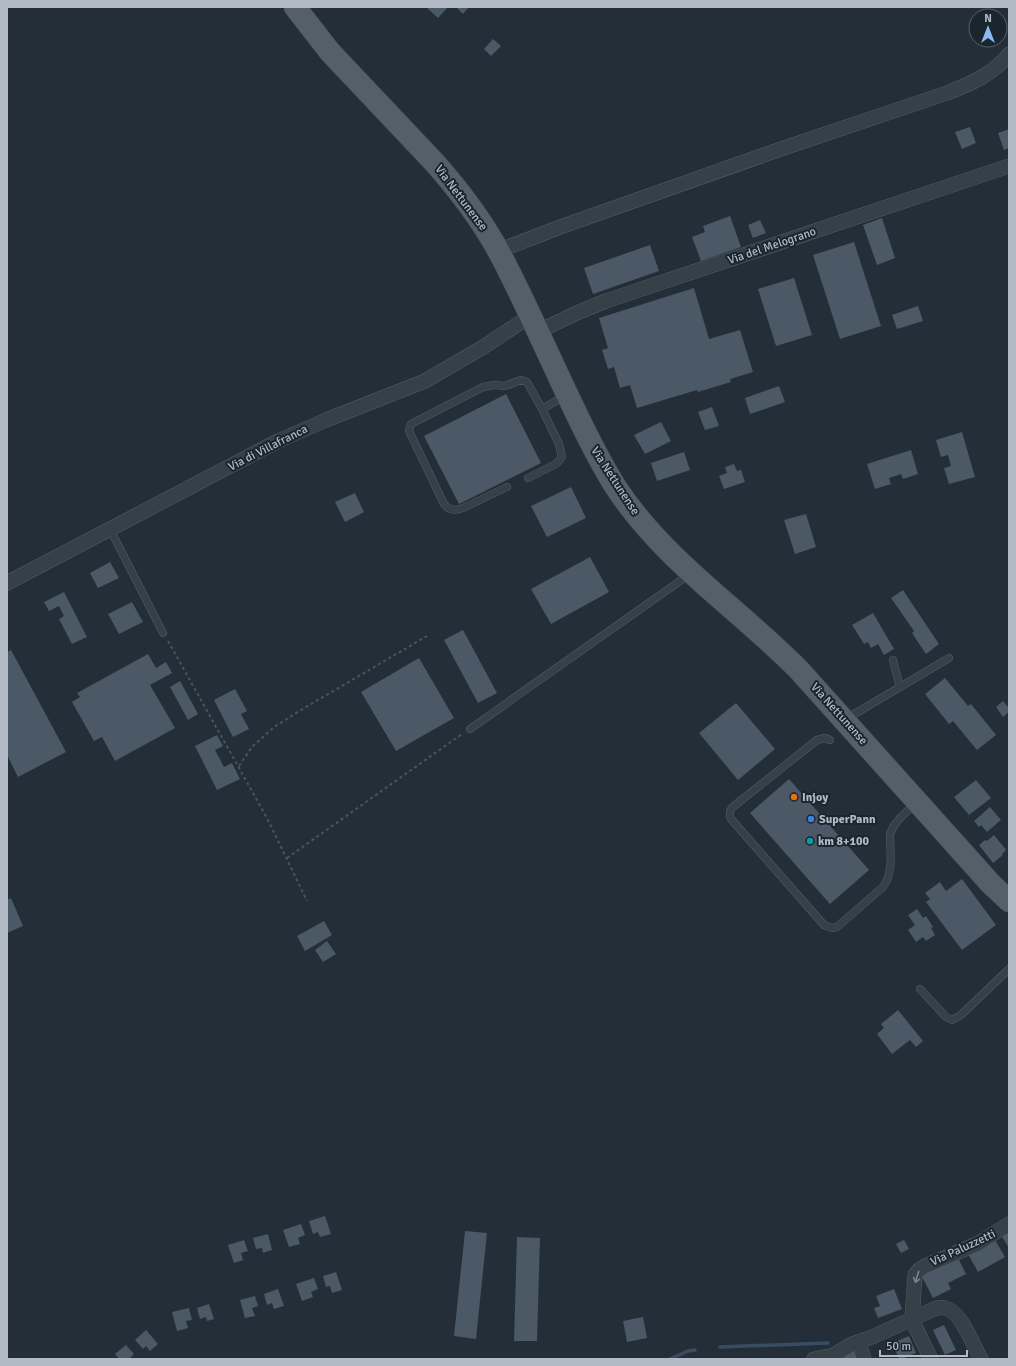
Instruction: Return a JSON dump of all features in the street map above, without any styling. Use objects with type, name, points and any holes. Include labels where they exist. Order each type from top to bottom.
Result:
[{"type":"main road","name":"Via Nettunense","points":[[295,7],[330,52],[450,180],[472,210],[498,251],[592,446],[625,500],[656,538],[691,573],[791,662],[991,884],[1009,901]]},
{"type":"street","points":[[498,251],[563,226],[741,163],[968,85],[986,75],[1001,63],[1009,54]]},
{"type":"street","name":"Via del Melograno","points":[[533,324],[579,312],[606,301],[1009,166]]},
{"type":"street","name":"Via di Villafranca","points":[[7,583],[291,435],[348,411],[425,382],[485,346],[533,324]]},
{"type":"street","name":"Via Paluzzetti","points":[[912,1320],[915,1275],[919,1270],[977,1244],[1009,1224]]},
{"type":"street","points":[[814,1359],[835,1357],[852,1344],[912,1320],[937,1308],[945,1308],[949,1309],[962,1322],[980,1359]]},
{"type":"street","points":[[912,1320],[931,1359]]},
{"type":"street","points":[[859,1342],[864,1359]]},
{"type":"lane","points":[[507,487],[463,508],[455,510],[448,508],[443,502],[410,433],[410,427],[414,422],[484,387],[505,386],[521,380],[527,382],[559,444],[562,457],[557,463],[528,478]]},
{"type":"lane","points":[[542,409],[567,395]]},
{"type":"lane","points":[[110,529],[163,633]]},
{"type":"lane","points":[[470,729],[691,573]]},
{"type":"lane","points":[[844,720],[949,658]]},
{"type":"lane","points":[[893,660],[900,686]]},
{"type":"lane","points":[[830,740],[825,738],[817,740],[730,810],[732,819],[824,925],[832,928],[837,927],[883,887],[888,880],[890,868],[891,830],[917,802]]},
{"type":"lane","points":[[920,989],[946,1017],[950,1020],[955,1019],[1009,969]]},
{"type":"path","points":[[163,633],[267,818],[307,901]]},
{"type":"path","points":[[239,766],[252,747],[274,727],[426,636]]},
{"type":"path","points":[[287,858],[470,729]]},
{"type":"building","points":[[426,7],[448,7],[438,18]]},
{"type":"building","points":[[456,7],[469,7],[463,14]]},
{"type":"building","points":[[493,39],[501,46],[491,56],[484,49]]},
{"type":"building","points":[[970,127],[976,143],[962,149],[955,132]]},
{"type":"building","points":[[1009,129],[1009,148],[1004,150],[998,133]]},
{"type":"building","points":[[730,216],[741,247],[701,261],[692,237],[705,232],[703,226]]},
{"type":"building","points":[[882,218],[895,258],[877,265],[863,225]]},
{"type":"building","points":[[760,220],[766,233],[753,238],[748,225]]},
{"type":"building","points":[[854,242],[881,326],[840,339],[813,255]]},
{"type":"building","points":[[650,245],[659,271],[593,294],[584,268]]},
{"type":"building","points":[[794,278],[812,335],[776,346],[758,289]]},
{"type":"building","points":[[694,288],[709,339],[740,330],[753,372],[730,379],[731,382],[698,392],[697,390],[637,408],[630,385],[620,388],[614,367],[608,369],[602,350],[608,348],[599,318]]},
{"type":"building","points":[[918,306],[923,321],[897,329],[892,315]]},
{"type":"building","points":[[779,386],[785,402],[750,414],[745,398]]},
{"type":"building","points":[[506,394],[541,463],[459,504],[424,436]]},
{"type":"building","points":[[712,407],[719,426],[705,430],[698,412]]},
{"type":"building","points":[[661,422],[671,441],[645,454],[634,435]]},
{"type":"building","points":[[962,432],[975,477],[949,484],[944,468],[951,466],[948,455],[941,457],[936,440]]},
{"type":"building","points":[[911,450],[918,474],[903,479],[901,474],[889,478],[891,484],[875,489],[867,464]]},
{"type":"building","points":[[684,452],[690,470],[657,481],[651,463]]},
{"type":"building","points":[[734,464],[737,471],[741,470],[745,482],[724,489],[719,476],[727,473],[725,467]]},
{"type":"building","points":[[571,487],[586,518],[547,537],[531,506]]},
{"type":"building","points":[[355,493],[364,512],[345,522],[335,502]]},
{"type":"building","points":[[806,514],[816,547],[795,554],[784,520]]},
{"type":"building","points":[[590,557],[609,592],[551,624],[531,589]]},
{"type":"building","points":[[110,562],[119,578],[98,588],[90,573]]},
{"type":"building","points":[[903,590],[939,644],[926,654],[912,633],[914,631],[891,598]]},
{"type":"building","points":[[64,592],[87,637],[72,644],[59,619],[64,616],[59,606],[49,611],[44,602]]},
{"type":"building","points":[[132,602],[143,622],[119,634],[108,614]]},
{"type":"building","points":[[873,613],[894,649],[884,655],[878,644],[871,648],[868,642],[864,644],[852,625]]},
{"type":"building","points":[[463,630],[497,693],[478,703],[444,640]]},
{"type":"building","points":[[11,650],[66,752],[18,777],[7,755],[7,652]]},
{"type":"building","points":[[148,654],[156,668],[166,662],[172,673],[150,685],[175,728],[115,761],[102,737],[94,741],[72,702],[80,697],[77,693]]},
{"type":"building","points":[[419,658],[454,718],[396,751],[361,692]]},
{"type":"building","points":[[945,678],[968,706],[971,704],[996,735],[977,750],[953,721],[949,724],[925,694]]},
{"type":"building","points":[[180,681],[198,714],[188,720],[170,687]]},
{"type":"building","points":[[235,689],[247,711],[241,714],[249,729],[233,737],[214,700]]},
{"type":"building","points":[[1003,701],[1009,708],[1009,712],[1003,717],[996,707]]},
{"type":"building","points":[[736,703],[775,749],[738,780],[699,733]]},
{"type":"building","points":[[217,735],[223,746],[215,750],[224,767],[232,763],[240,779],[217,790],[195,746]]},
{"type":"building","name":"km 8+100","points":[[789,779],[869,870],[830,904],[750,813]]},
{"type":"building","points":[[976,780],[991,798],[969,815],[954,797]]},
{"type":"building","points":[[990,807],[1001,820],[987,832],[981,825],[979,827],[974,821]]},
{"type":"building","points":[[994,835],[1006,850],[1002,854],[1003,855],[993,863],[979,845]]},
{"type":"building","points":[[962,879],[996,925],[962,950],[926,902],[930,899],[925,893],[940,882],[946,891]]},
{"type":"building","points":[[11,898],[23,926],[7,933],[7,900]]},
{"type":"building","points":[[917,909],[923,918],[926,916],[933,927],[931,928],[935,935],[926,941],[923,937],[916,942],[908,930],[915,925],[908,915]]},
{"type":"building","points":[[324,921],[332,935],[305,951],[297,936]]},
{"type":"building","points":[[327,941],[336,954],[323,962],[315,950]]},
{"type":"building","points":[[898,1010],[923,1041],[916,1047],[910,1040],[892,1054],[877,1034],[884,1028],[881,1024]]},
{"type":"building","points":[[325,1216],[331,1234],[320,1237],[318,1232],[313,1234],[309,1221]]},
{"type":"building","points":[[301,1224],[305,1235],[298,1238],[300,1244],[289,1247],[283,1230]]},
{"type":"building","points":[[465,1231],[487,1233],[476,1339],[454,1336]]},
{"type":"building","points":[[1009,1231],[1009,1248],[1001,1235]]},
{"type":"building","points":[[268,1234],[272,1250],[263,1253],[262,1248],[256,1249],[253,1238]]},
{"type":"building","points":[[517,1237],[540,1238],[537,1341],[514,1341]]},
{"type":"building","points":[[244,1240],[248,1251],[241,1253],[243,1260],[234,1263],[228,1245]]},
{"type":"building","points":[[904,1240],[909,1249],[901,1253],[896,1244]]},
{"type":"building","points":[[995,1240],[1005,1257],[978,1272],[968,1254]]},
{"type":"building","points":[[957,1256],[966,1274],[948,1283],[951,1289],[933,1298],[921,1275]]},
{"type":"building","points":[[336,1272],[342,1290],[332,1293],[330,1286],[326,1287],[323,1276]]},
{"type":"building","points":[[314,1278],[318,1289],[311,1292],[313,1297],[302,1301],[296,1284]]},
{"type":"building","points":[[278,1289],[284,1306],[274,1309],[272,1303],[267,1305],[264,1294]]},
{"type":"building","points":[[894,1289],[902,1309],[878,1318],[874,1308],[880,1306],[876,1296]]},
{"type":"building","points":[[255,1296],[258,1306],[252,1308],[255,1316],[245,1318],[240,1300]]},
{"type":"building","points":[[209,1304],[214,1319],[207,1321],[206,1317],[200,1319],[197,1308]]},
{"type":"building","points":[[189,1308],[192,1320],[186,1321],[188,1328],[177,1331],[172,1312]]},
{"type":"building","points":[[643,1317],[647,1338],[627,1342],[623,1321]]},
{"type":"building","points":[[944,1325],[956,1350],[945,1355],[933,1330]]},
{"type":"building","points":[[146,1330],[158,1344],[150,1351],[146,1346],[143,1349],[135,1340]]},
{"type":"building","points":[[909,1336],[916,1353],[899,1359],[892,1343]]},
{"type":"building","points":[[126,1345],[134,1354],[129,1359],[119,1359],[115,1354]]},
{"type":"building","points":[[856,1347],[862,1359],[845,1359],[843,1354]]},
{"type":"waterway","points":[[720,1347],[828,1343]]},
{"type":"waterway","points":[[670,1359],[688,1351],[695,1350]]},
{"type":"place","name":"Injoy","points":[[794,797]]},
{"type":"place","name":"SuperPann","points":[[811,819]]},
{"type":"place","name":"km 8+100","points":[[810,841]]}]
